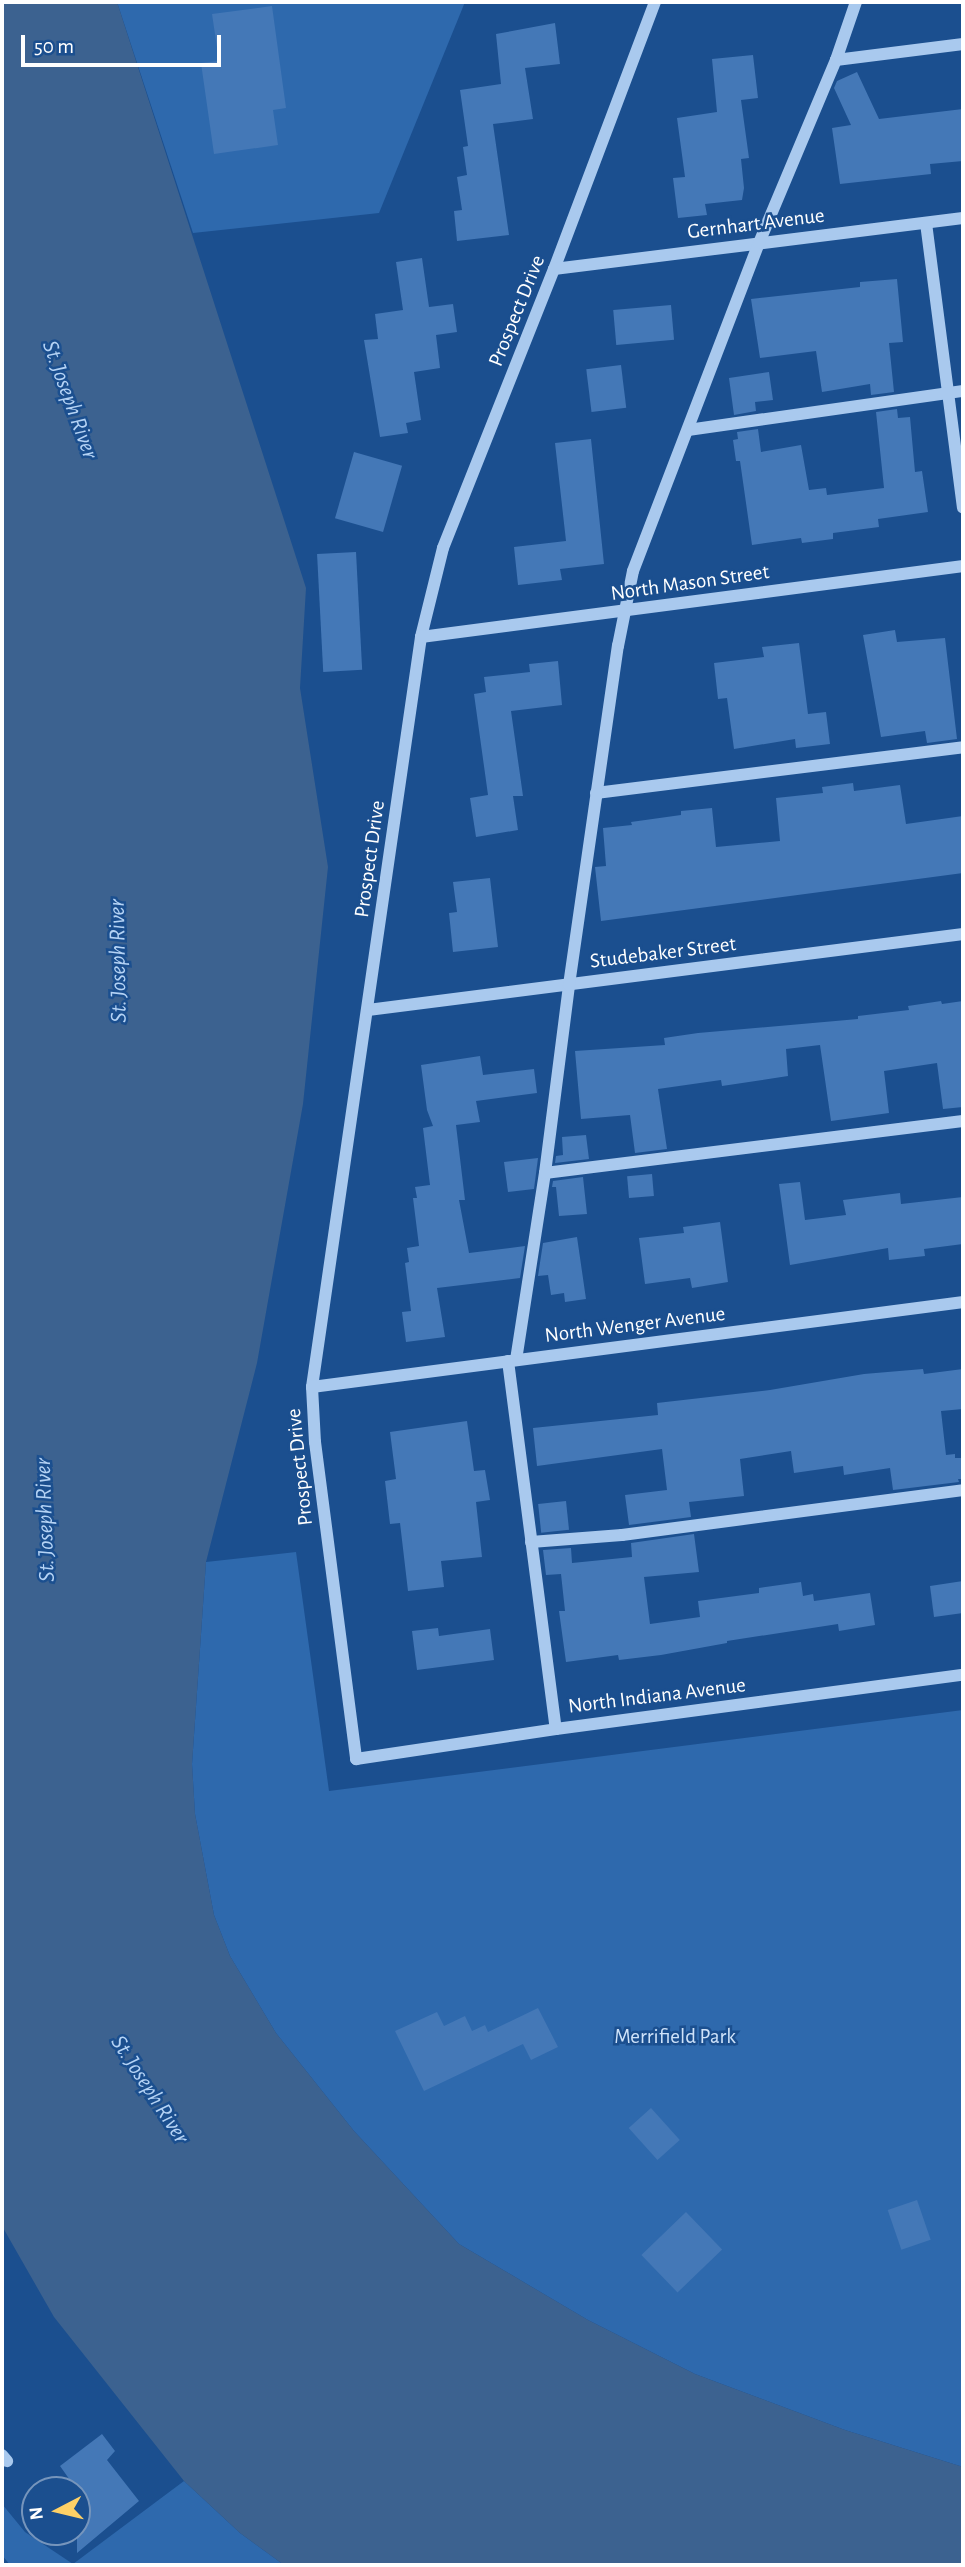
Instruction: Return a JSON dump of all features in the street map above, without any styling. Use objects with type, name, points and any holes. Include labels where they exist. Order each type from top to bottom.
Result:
[{"type":"street","name":"Prospect Drive","points":[[356,1759],[315,1442],[312,1387],[421,637],[443,548],[554,269],[655,2]]},
{"type":"street","points":[[556,1729],[531,1542],[512,1361],[545,1173],[596,793],[624,612],[633,571],[759,243],[836,60],[856,2]]},
{"type":"street","points":[[836,60],[963,44]]},
{"type":"street","name":"Gernhart Avenue","points":[[554,269],[963,218]]},
{"type":"street","points":[[926,223],[963,508]]},
{"type":"street","points":[[688,430],[963,391]]},
{"type":"street","name":"North Mason Street","points":[[421,637],[963,566]]},
{"type":"street","points":[[596,793],[963,747]]},
{"type":"street","name":"Studebaker Street","points":[[368,1010],[963,934]]},
{"type":"street","points":[[545,1173],[963,1121]]},
{"type":"street","name":"North Wenger Avenue","points":[[312,1387],[963,1302]]},
{"type":"street","points":[[531,1542],[622,1535],[963,1490]]},
{"type":"street","name":"North Indiana Avenue","points":[[356,1759],[556,1729],[963,1675]]},
{"type":"green space","points":[[117,2],[465,2],[379,213],[193,233]]},
{"type":"green space","name":"Merrifield Park","points":[[296,1552],[329,1791],[963,1710],[963,2467],[845,2430],[695,2374],[588,2320],[459,2244],[354,2131],[276,2033],[230,1956],[214,1915],[195,1814],[192,1764],[206,1562]]},
{"type":"green space","points":[[184,2481],[240,2533],[284,2565],[10,2565],[2,2555],[2,2504],[21,2527],[21,2546],[46,2546],[73,2564]]},
{"type":"water","name":"St. Joseph River","points":[[2,2],[117,2],[306,588],[300,688],[328,867],[303,1104],[257,1363],[206,1562],[192,1764],[195,1814],[214,1915],[230,1956],[276,2033],[354,2131],[459,2244],[588,2320],[695,2374],[845,2430],[963,2467],[963,2565],[284,2565],[240,2533],[184,2481],[54,2317],[2,2226]]},
{"type":"building","points":[[272,6],[286,108],[273,110],[278,145],[214,154],[201,63],[219,61],[212,14]]},
{"type":"building","points":[[555,23],[560,64],[525,68],[533,119],[493,124],[509,235],[457,241],[454,211],[462,210],[457,177],[467,175],[463,147],[468,146],[460,90],[501,84],[496,34]]},
{"type":"building","points":[[753,55],[758,98],[741,100],[749,158],[741,159],[744,188],[742,200],[705,204],[707,215],[678,218],[673,178],[685,177],[677,118],[717,112],[712,59]]},
{"type":"building","points":[[857,72],[879,119],[963,109],[963,161],[930,164],[931,174],[840,184],[832,128],[851,125],[834,88],[837,81]]},
{"type":"building","points":[[422,258],[429,307],[453,304],[457,332],[436,335],[440,368],[414,372],[421,420],[406,423],[408,433],[380,437],[364,340],[378,339],[375,314],[403,310],[396,262]]},
{"type":"building","points":[[897,279],[903,342],[889,343],[894,392],[871,395],[870,384],[822,392],[816,351],[760,358],[751,299],[860,287],[860,282]]},
{"type":"building","points":[[671,305],[674,340],[616,345],[613,310]]},
{"type":"building","points":[[621,365],[626,408],[592,412],[586,369]]},
{"type":"building","points":[[769,372],[773,400],[755,402],[756,411],[734,415],[729,378]]},
{"type":"building","points":[[897,409],[898,418],[910,417],[915,472],[922,471],[928,512],[878,519],[879,527],[833,533],[833,539],[802,543],[801,538],[752,545],[740,461],[736,461],[733,440],[738,439],[737,432],[758,429],[761,452],[801,445],[809,490],[826,488],[827,495],[884,488],[876,412]]},
{"type":"building","points":[[591,439],[604,564],[560,569],[562,580],[518,585],[514,547],[566,541],[555,443]]},
{"type":"building","points":[[354,452],[402,466],[383,532],[335,518]]},
{"type":"building","points":[[356,552],[362,670],[323,672],[317,554]]},
{"type":"building","points":[[895,630],[897,642],[945,638],[957,739],[927,743],[925,731],[881,737],[863,635]]},
{"type":"building","points":[[799,643],[808,714],[826,712],[830,744],[796,748],[795,739],[734,749],[727,698],[718,699],[714,663],[764,657],[762,647]]},
{"type":"building","points":[[558,661],[562,705],[511,711],[523,796],[513,796],[518,830],[476,837],[470,798],[488,795],[474,694],[486,692],[484,677],[530,672],[529,664]]},
{"type":"building","points":[[853,783],[854,791],[900,785],[906,824],[963,816],[963,873],[601,921],[595,867],[606,866],[603,828],[681,815],[681,811],[712,808],[716,847],[780,841],[776,798],[823,793],[822,787]]},
{"type":"building","points":[[490,878],[498,947],[453,952],[449,913],[457,912],[453,882]]},
{"type":"building","points":[[941,1001],[942,1004],[963,1001],[963,1107],[943,1109],[937,1063],[884,1071],[889,1113],[831,1121],[820,1045],[786,1049],[788,1076],[722,1086],[721,1080],[658,1089],[667,1149],[635,1153],[630,1115],[581,1119],[575,1051],[665,1045],[664,1038],[698,1033],[858,1019],[858,1016],[909,1010],[908,1006]]},
{"type":"building","points":[[480,1056],[483,1075],[534,1069],[537,1093],[476,1101],[480,1122],[456,1125],[465,1200],[459,1200],[469,1253],[525,1246],[520,1278],[437,1288],[445,1337],[406,1342],[402,1312],[411,1311],[405,1263],[409,1262],[407,1248],[419,1246],[413,1198],[417,1198],[415,1187],[430,1185],[423,1128],[433,1126],[427,1110],[421,1065]]},
{"type":"building","points":[[586,1135],[589,1159],[555,1163],[556,1156],[563,1155],[562,1137]]},
{"type":"building","points":[[538,1158],[534,1189],[508,1192],[504,1162]]},
{"type":"building","points":[[652,1174],[654,1196],[629,1198],[627,1176]]},
{"type":"building","points":[[583,1177],[587,1214],[559,1216],[553,1181]]},
{"type":"building","points":[[800,1182],[805,1220],[846,1215],[843,1200],[900,1193],[901,1204],[963,1197],[963,1244],[924,1249],[925,1256],[889,1260],[888,1248],[790,1265],[779,1184]]},
{"type":"building","points":[[720,1222],[728,1282],[692,1288],[690,1278],[645,1284],[639,1238],[684,1233],[683,1227]]},
{"type":"building","points":[[577,1237],[586,1299],[565,1302],[564,1293],[551,1295],[548,1275],[538,1276],[543,1243]]},
{"type":"building","points":[[923,1369],[924,1374],[963,1369],[963,1409],[941,1411],[946,1455],[955,1454],[955,1458],[963,1458],[963,1479],[958,1479],[959,1482],[893,1490],[890,1468],[844,1475],[843,1466],[794,1473],[791,1451],[740,1459],[744,1496],[689,1502],[691,1517],[629,1525],[625,1495],[667,1490],[662,1449],[537,1466],[533,1428],[658,1415],[657,1403],[770,1390],[864,1374]]},
{"type":"building","points":[[467,1421],[474,1471],[485,1470],[490,1500],[476,1502],[482,1557],[441,1561],[444,1587],[408,1591],[400,1523],[390,1524],[385,1481],[396,1479],[390,1432]]},
{"type":"building","points":[[566,1501],[569,1530],[541,1533],[538,1504]]},
{"type":"building","points":[[694,1534],[699,1572],[644,1577],[650,1624],[700,1617],[698,1601],[759,1593],[759,1588],[801,1582],[803,1596],[813,1594],[814,1601],[870,1593],[875,1625],[839,1631],[838,1624],[727,1641],[661,1655],[619,1660],[618,1655],[566,1662],[559,1611],[565,1611],[561,1574],[546,1575],[543,1550],[571,1548],[572,1563],[632,1557],[631,1543]]},
{"type":"building","points":[[963,1581],[963,1613],[934,1617],[930,1586]]},
{"type":"building","points":[[438,1628],[439,1636],[490,1629],[494,1660],[417,1670],[412,1631]]},
{"type":"building","points":[[538,2008],[558,2047],[531,2060],[523,2044],[424,2091],[395,2031],[437,2012],[444,2026],[465,2016],[472,2031],[485,2025],[488,2032]]},
{"type":"building","points":[[651,2108],[680,2140],[657,2160],[629,2128]]},
{"type":"building","points":[[917,2200],[931,2240],[901,2250],[888,2210]]},
{"type":"building","points":[[686,2212],[722,2249],[678,2292],[641,2255]]},
{"type":"building","points":[[102,2434],[115,2451],[107,2460],[139,2501],[91,2541],[91,2476],[67,2476],[60,2466]]}]
